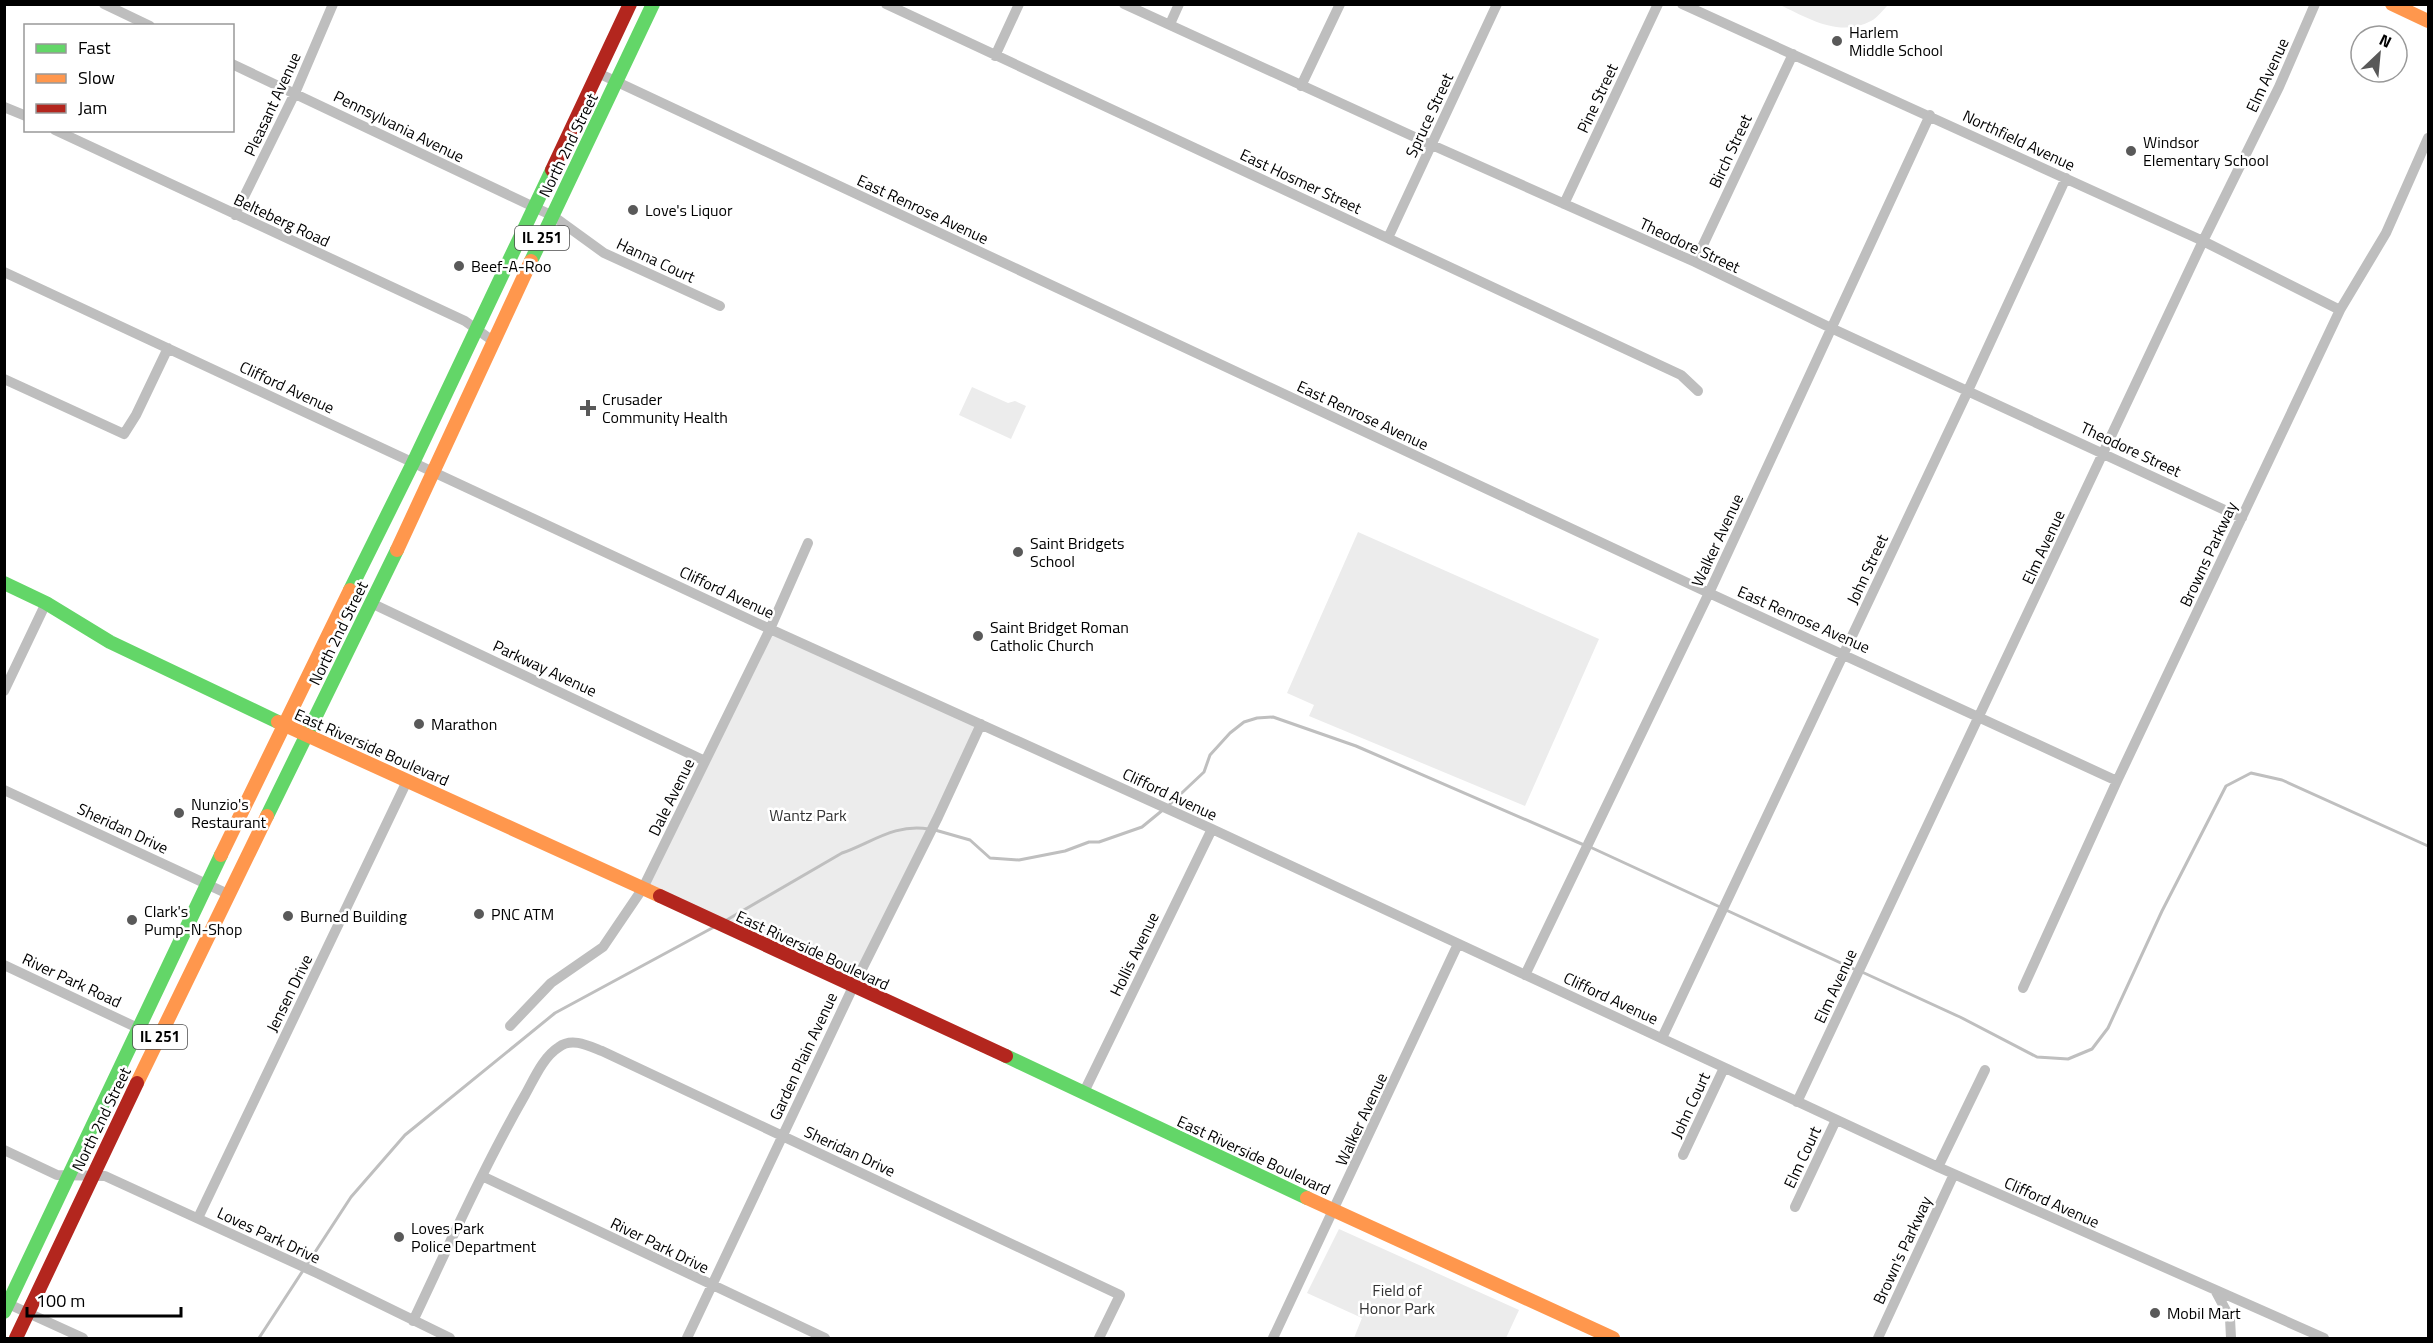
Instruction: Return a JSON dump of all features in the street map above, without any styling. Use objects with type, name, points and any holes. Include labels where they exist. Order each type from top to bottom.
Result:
[{"type":"main road","name":"North 2nd Street","points":[[6,1306],[72,1174],[283,725],[412,463],[630,4]]},
{"type":"main road","name":"North 2nd Street","points":[[16,1338],[92,1175],[434,472],[493,341],[653,4]]},
{"type":"main road","points":[[2392,4],[2428,21]]},
{"type":"main road","points":[[369,552],[391,562]]},
{"type":"main road","name":"East Riverside Boulevard","points":[[4,583],[46,603],[110,642],[283,725],[643,888],[1084,1092],[1334,1211],[1613,1338]]},
{"type":"street","points":[[104,4],[146,24]]},
{"type":"street","name":"Pleasant Avenue","points":[[235,215],[295,93],[333,4]]},
{"type":"street","name":"East Hosmer Street","points":[[886,4],[1682,375],[1698,391]]},
{"type":"street","points":[[995,56],[1019,4]]},
{"type":"street","name":"Theodore Street","points":[[1124,4],[1301,86],[1695,262],[1831,328],[2241,518]]},
{"type":"street","points":[[1170,24],[1179,4]]},
{"type":"street","points":[[1301,86],[1340,4]]},
{"type":"street","name":"Spruce Street","points":[[1388,238],[1497,4]]},
{"type":"street","name":"Pine Street","points":[[1564,204],[1658,4]]},
{"type":"street","name":"Northfield Avenue","points":[[1682,4],[2203,241],[2340,310]]},
{"type":"street","name":"Elm Avenue","points":[[1797,1102],[2203,241],[2279,87],[2315,4]]},
{"type":"street","name":"Birch Street","points":[[1695,262],[1793,54]]},
{"type":"street","name":"Pennsylvania Avenue","points":[[234,65],[552,216]]},
{"type":"street","name":"East Renrose Avenue","points":[[598,73],[1709,593],[1844,653],[2117,781]]},
{"type":"street","points":[[4,106],[24,115]]},
{"type":"street","name":"Walker Avenue","points":[[1525,975],[1709,593],[1930,115]]},
{"type":"street","name":"Belteberg Road","points":[[60,132],[465,321],[493,341]]},
{"type":"street","name":"Browns Parkway","points":[[2023,988],[2117,781],[2340,310],[2386,233],[2428,138]]},
{"type":"street","name":"John Street","points":[[1662,1038],[2066,178]]},
{"type":"street","name":"Hanna Court","points":[[552,216],[604,253],[720,306]]},
{"type":"street","name":"Clifford Avenue","points":[[4,272],[770,629],[1148,800],[1938,1167],[2324,1338]]},
{"type":"street","points":[[4,379],[124,435],[168,348]]},
{"type":"street","name":"Dale Avenue","points":[[510,1026],[551,983],[603,947],[643,888],[770,629],[808,543]]},
{"type":"street","points":[[4,691],[46,603]]},
{"type":"street","name":"Parkway Avenue","points":[[371,603],[705,761]]},
{"type":"street","name":"Garden Plain Avenue","points":[[687,1338],[853,987],[938,817],[981,724]]},
{"type":"street","name":"Jensen Drive","points":[[198,1218],[407,781]]},
{"type":"street","name":"Sheridan Drive","points":[[4,790],[228,894]]},
{"type":"street","name":"Hollis Avenue","points":[[1084,1092],[1212,830]]},
{"type":"street","name":"Walker Avenue","points":[[1273,1338],[1458,944]]},
{"type":"street","name":"River Park Road","points":[[4,965],[159,1038]]},
{"type":"street","name":"Sheridan Drive","points":[[482,1176],[542,1066],[555,1050],[564,1044],[579,1043],[602,1051],[1120,1295],[1099,1338]]},
{"type":"street","name":"John Court","points":[[1683,1155],[1724,1068]]},
{"type":"street","points":[[1938,1167],[1984,1070]]},
{"type":"street","name":"Elm Court","points":[[1795,1207],[1836,1120]]},
{"type":"street","name":"Loves Park Drive","points":[[4,1150],[57,1175],[105,1176],[319,1274],[413,1321],[433,1335],[450,1338]]},
{"type":"street","name":"Brown's Parkway","points":[[1878,1338],[1954,1174]]},
{"type":"street","points":[[413,1321],[482,1176]]},
{"type":"street","name":"River Park Drive","points":[[482,1176],[825,1338]]},
{"type":"street","points":[[2215,1289],[2230,1318],[2231,1338]]},
{"type":"street","points":[[6,1306],[28,1312],[83,1338]]},
{"type":"green space","points":[[1780,5],[1888,5],[1871,21],[1847,28],[1824,24]]},
{"type":"green space","points":[[972,387],[1008,403],[1015,401],[1026,406],[1011,439],[959,415]]},
{"type":"green space","points":[[1358,532],[1599,639],[1525,806],[1309,716],[1314,705],[1287,693]]},
{"type":"green space","name":"Wantz Park","points":[[770,629],[981,724],[853,987],[643,888]]},
{"type":"green space","name":"Field of Honor Park","points":[[1339,1229],[1519,1310],[1506,1338],[1354,1338],[1362,1318],[1307,1293]]},
{"type":"waterway","points":[[1169,805],[1204,772],[1210,755],[1230,733],[1244,722],[1273,717],[1356,746],[1584,845]]},
{"type":"waterway","points":[[1862,972],[1960,1017],[2037,1057],[2068,1059],[2092,1049],[2108,1028],[2162,911],[2226,786],[2251,773],[2282,780],[2428,846]]},
{"type":"waterway","points":[[935,830],[970,840],[990,858],[1019,860],[1065,851],[1089,842],[1099,842],[1142,827],[1164,809]]},
{"type":"waterway","points":[[725,921],[842,853],[894,831],[929,829]]},
{"type":"waterway","points":[[1590,847],[1720,907]]},
{"type":"waterway","points":[[1726,910],[1856,970]]},
{"type":"waterway","points":[[259,1338],[351,1197],[405,1135],[555,1013],[714,927]]},
{"type":"traffic: fast","points":[[531,261],[653,4]]},
{"type":"traffic: fast","points":[[350,590],[552,170]]},
{"type":"traffic: fast","points":[[267,816],[397,550]]},
{"type":"traffic: fast","points":[[4,583],[46,603],[110,642],[278,722]]},
{"type":"traffic: fast","points":[[4,1312],[221,855]]},
{"type":"traffic: fast","points":[[1006,1056],[1307,1198]]},
{"type":"traffic: slow","points":[[2392,4],[2428,21]]},
{"type":"traffic: slow","points":[[397,550],[531,261]]},
{"type":"traffic: slow","points":[[221,855],[350,590]]},
{"type":"traffic: slow","points":[[278,722],[660,896]]},
{"type":"traffic: slow","points":[[137,1083],[267,816]]},
{"type":"traffic: slow","points":[[1307,1198],[1613,1338]]},
{"type":"traffic: jam","points":[[552,170],[630,4]]},
{"type":"traffic: jam","points":[[660,896],[1006,1056]]},
{"type":"traffic: jam","points":[[16,1338],[137,1083]]},
{"type":"place","name":"Harlem Middle School","points":[[1837,41]]},
{"type":"place","name":"Windsor Elementary School","points":[[2131,151]]},
{"type":"place","name":"Love's Liquor","points":[[633,210]]},
{"type":"place","name":"Beef-A-Roo","points":[[459,266]]},
{"type":"place","name":"Crusader Community Health","points":[[588,408]]},
{"type":"place","name":"Saint Bridgets School","points":[[1018,552]]},
{"type":"place","name":"Saint Bridget Roman Catholic Church","points":[[978,636]]},
{"type":"place","name":"Marathon","points":[[419,724]]},
{"type":"place","name":"Nunzio's Restaurant","points":[[179,813]]},
{"type":"place","name":"PNC ATM","points":[[479,914]]},
{"type":"place","name":"Burned Building","points":[[288,916]]},
{"type":"place","name":"Clark's Pump-N-Shop","points":[[132,920]]},
{"type":"place","name":"Loves Park Police Department","points":[[399,1237]]},
{"type":"place","name":"Mobil Mart","points":[[2155,1313]]}]
